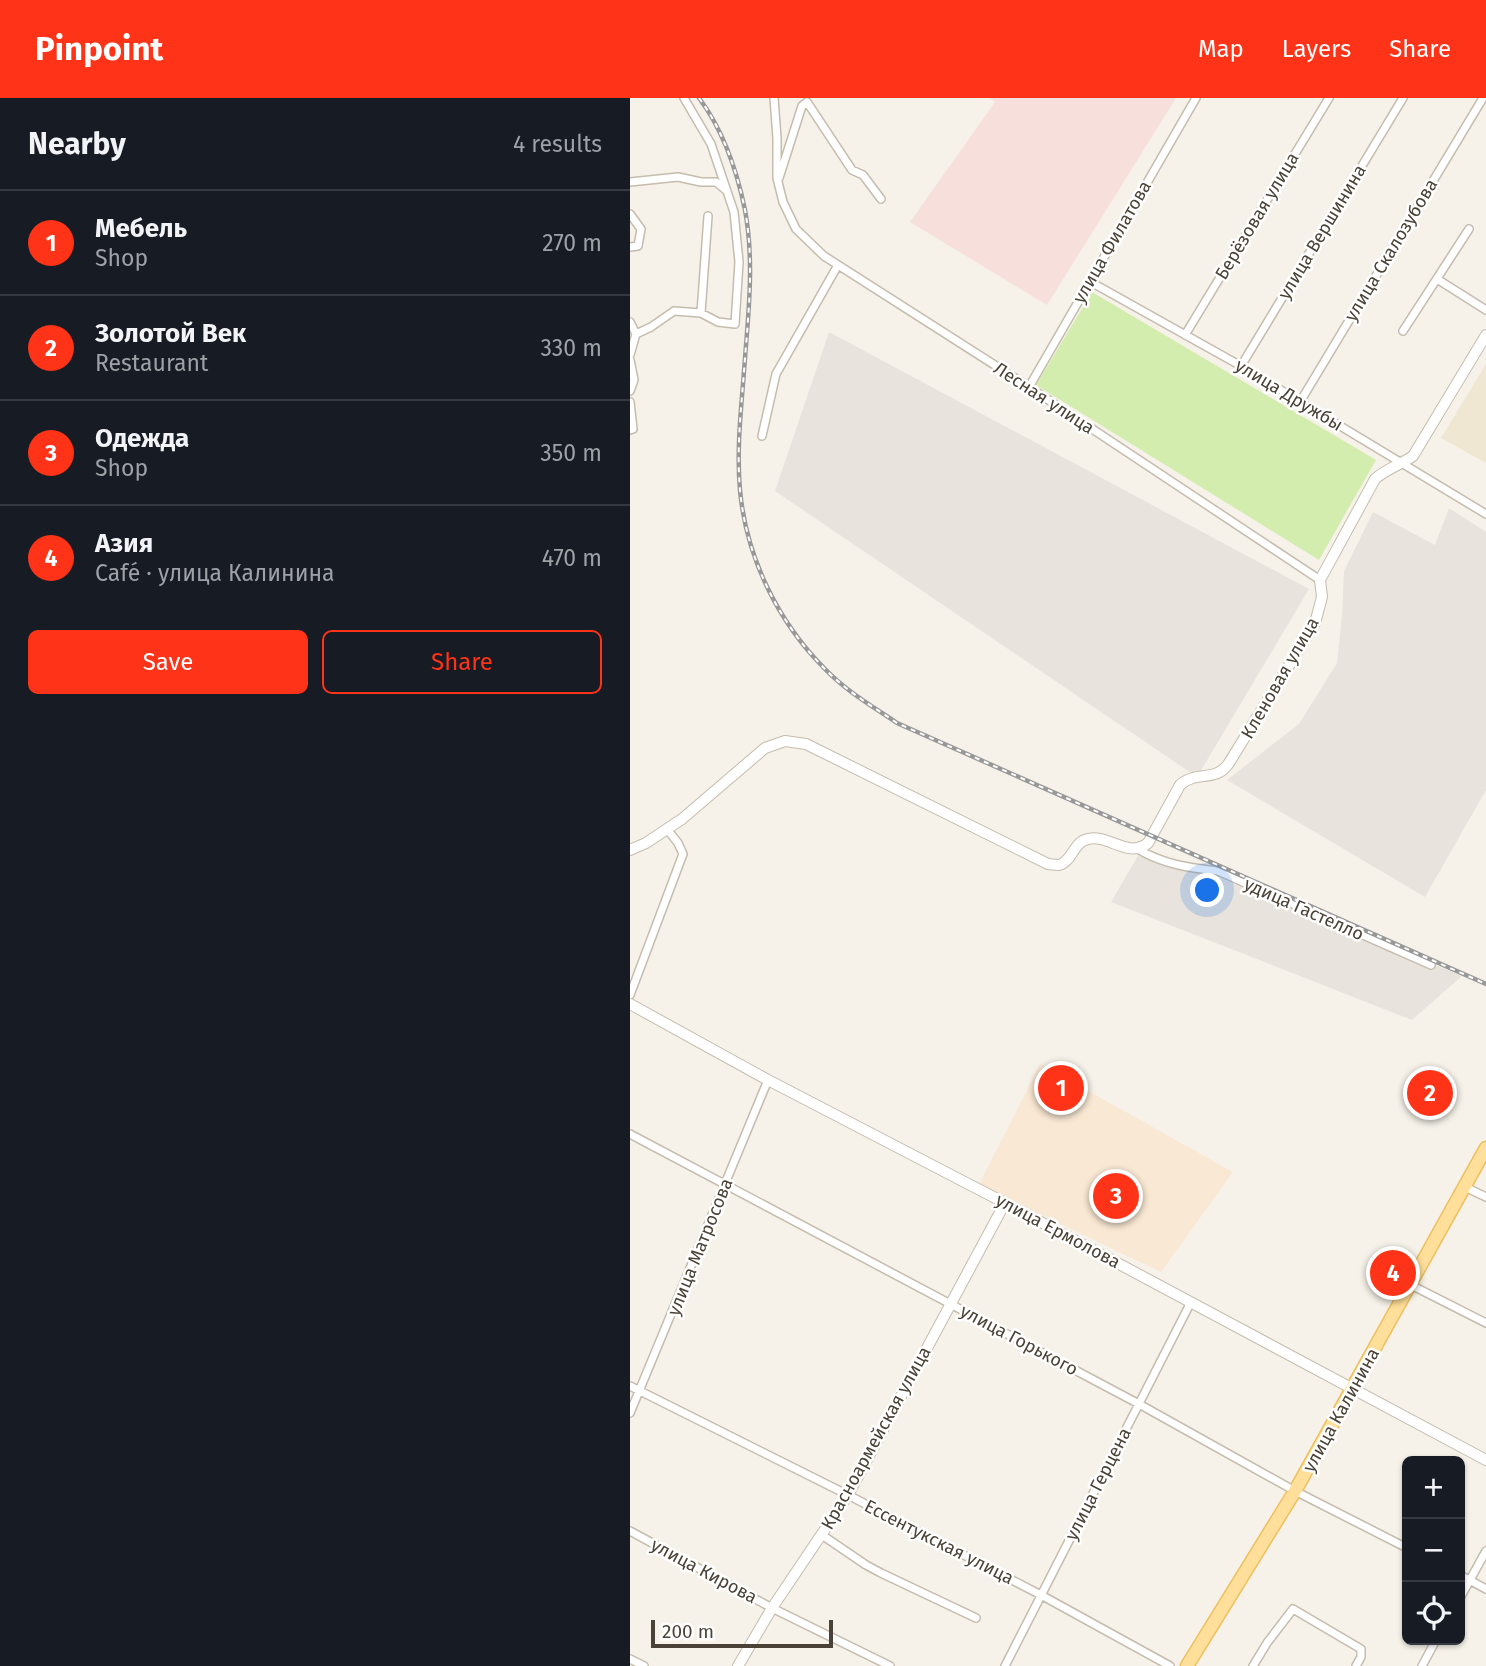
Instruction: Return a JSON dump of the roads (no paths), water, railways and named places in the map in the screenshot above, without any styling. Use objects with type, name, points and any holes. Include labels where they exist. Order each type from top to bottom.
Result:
[{"type":"main road","name":"улица Калинина","points":[[1187,1666],[1295,1491],[1486,1149]]},
{"type":"street","points":[[636,334],[674,311],[701,313],[718,323],[735,324],[739,262],[734,212],[711,144],[684,98]]},
{"type":"street","name":"Лесная улица","points":[[774,98],[778,182],[783,202],[796,229],[824,256],[1029,387],[1320,580]]},
{"type":"street","name":"улица Филатова","points":[[1029,387],[1196,98]]},
{"type":"street","name":"Берёзовая улица","points":[[1185,335],[1329,98]]},
{"type":"street","name":"улица Вершинина","points":[[1241,366],[1403,98]]},
{"type":"street","name":"улица Скалозубова","points":[[1300,402],[1483,98]]},
{"type":"street","points":[[778,182],[802,106],[807,102],[852,170],[863,175],[881,199]]},
{"type":"street","points":[[630,182],[678,177],[716,182],[727,191]]},
{"type":"street","points":[[630,214],[641,229],[634,247]]},
{"type":"street","points":[[701,313],[708,216]]},
{"type":"street","points":[[1403,331],[1469,229]]},
{"type":"street","points":[[762,436],[776,374],[838,265]]},
{"type":"street","points":[[1437,279],[1486,310]]},
{"type":"street","name":"улица Дружбы","points":[[1089,281],[1241,366],[1486,514]]},
{"type":"street","points":[[630,322],[636,334],[630,357],[634,380],[630,391]]},
{"type":"street","name":"Кленовая улица","points":[[1136,848],[1148,843],[1180,785],[1187,779],[1217,775],[1229,763],[1315,623],[1322,597],[1320,580],[1375,479],[1413,456],[1486,335]]},
{"type":"street","points":[[630,402],[633,429],[630,430]]},
{"type":"street","points":[[630,850],[646,843],[682,819],[765,748],[785,741],[806,744],[1048,864],[1059,865],[1064,862],[1079,842],[1088,839],[1136,848]]},
{"type":"street","points":[[630,995],[683,854],[667,829]]},
{"type":"street","name":"удица Гастелло","points":[[1136,848],[1152,858],[1186,868],[1218,871],[1431,965]]},
{"type":"street","name":"улица Ермолова","points":[[630,1004],[768,1080],[1005,1203],[1486,1460]]},
{"type":"street","name":"улица Матросова","points":[[630,1413],[768,1080]]},
{"type":"street","name":"улица Горького","points":[[630,1134],[951,1303],[1295,1491],[1402,1545]]},
{"type":"street","points":[[1465,1186],[1486,1197]]},
{"type":"street","name":"Красноармейская улица","points":[[738,1666],[772,1608],[848,1495],[1005,1203]]},
{"type":"street","points":[[1411,1285],[1486,1323]]},
{"type":"street","name":"улица Герцена","points":[[1005,1666],[1191,1302]]},
{"type":"street","name":"Ессентукская улица","points":[[630,1387],[848,1495],[1041,1595],[1170,1666]]},
{"type":"street","name":"улица Кирова","points":[[630,1531],[772,1608],[890,1666]]},
{"type":"street","points":[[822,1535],[866,1565],[976,1618]]},
{"type":"street","points":[[1465,1589],[1486,1551]]},
{"type":"street","points":[[1465,1578],[1486,1589]]},
{"type":"street","points":[[1253,1666],[1293,1609],[1361,1649],[1361,1657],[1356,1666]]},
{"type":"street","points":[[1422,1666],[1433,1645]]},
{"type":"street","points":[[630,1659],[644,1666]]},
{"type":"railway","points":[[699,98],[708,110],[728,151],[742,195],[748,228],[750,284],[739,457],[743,515],[749,540],[767,587],[808,651],[842,684],[897,723],[1486,984]]},
{"type":"place","name":"Мебель","points":[[1061,1088]]},
{"type":"place","name":"Золотой Век","points":[[1430,1093]]},
{"type":"place","name":"Одежда","points":[[1116,1196]]},
{"type":"place","name":"Азия","points":[[1393,1273]]}]
